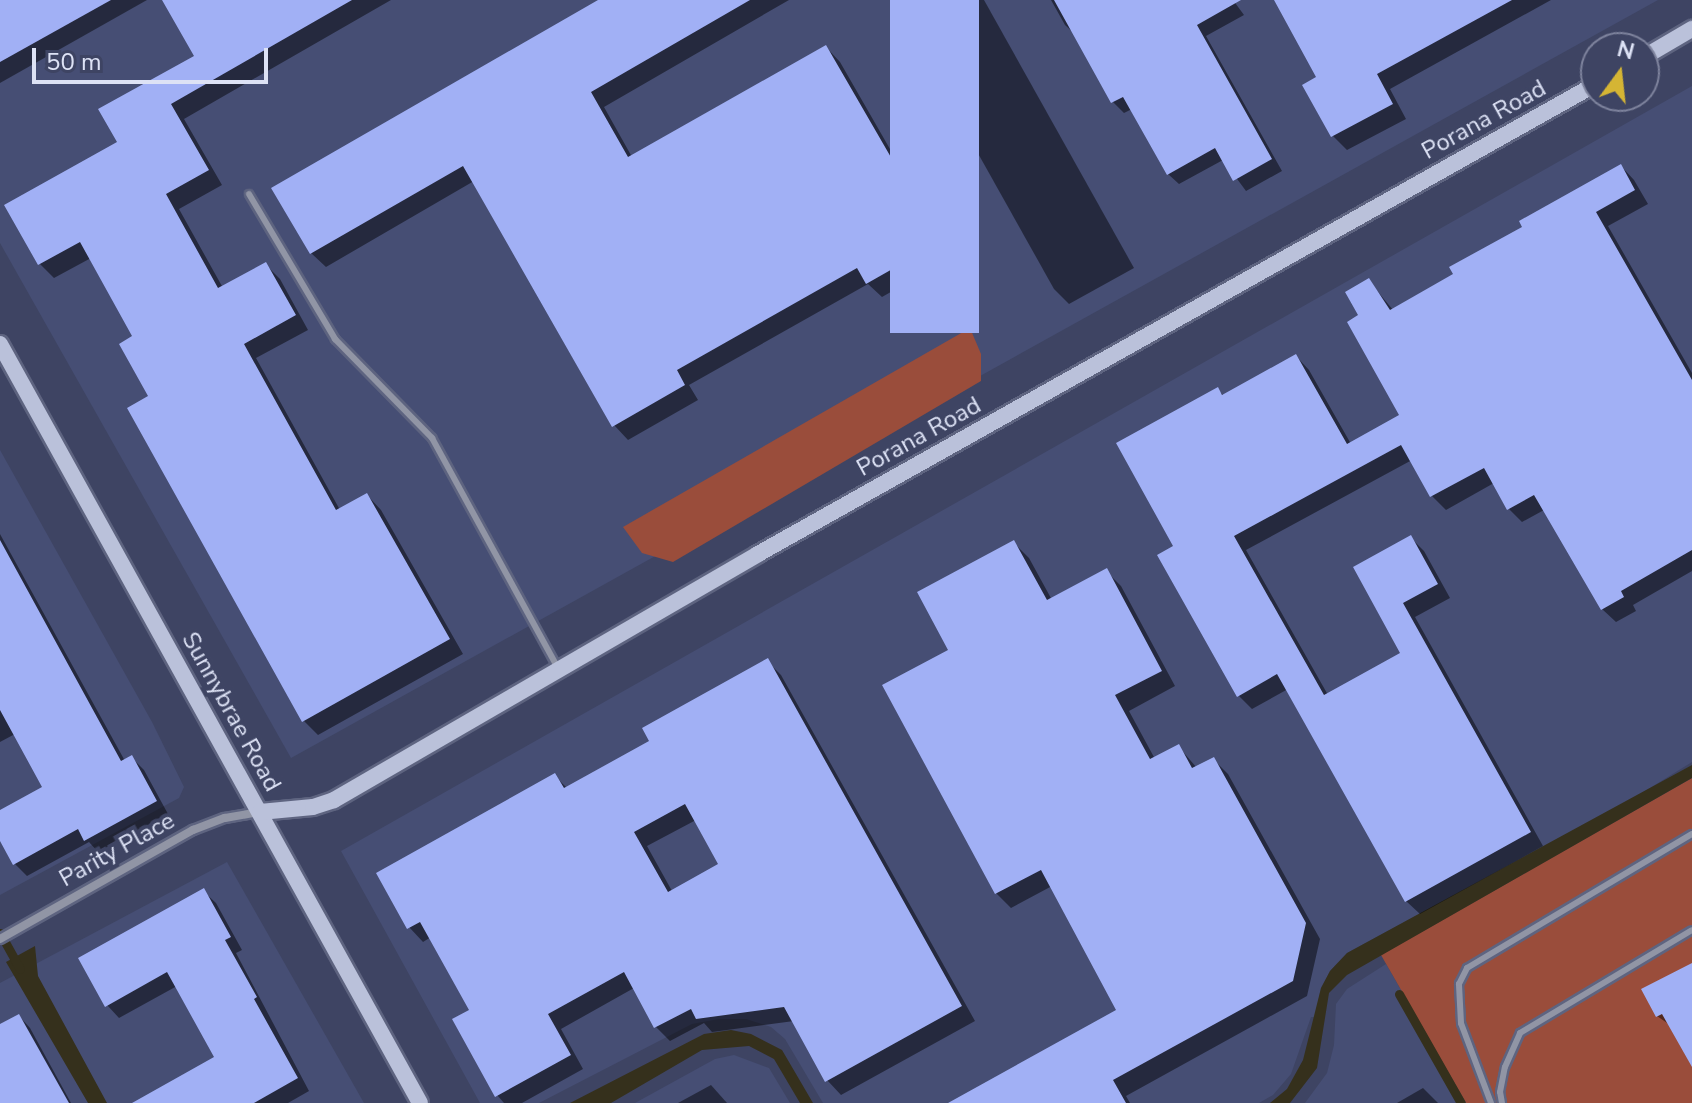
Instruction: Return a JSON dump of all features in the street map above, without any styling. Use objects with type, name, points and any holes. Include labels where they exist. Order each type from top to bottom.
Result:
[{"type":"street","points":[[1660,48],[1692,29]]},
{"type":"street","name":"Porana Road","points":[[260,812],[313,807],[334,800],[758,554],[1580,93]]},
{"type":"street","name":"Sunnybrae Road","points":[[0,344],[420,1103]]},
{"type":"street","name":"Parity Place","points":[[0,939],[193,830],[225,818],[260,812]]},
{"type":"lane","points":[[249,194],[335,339],[432,438],[560,671]]},
{"type":"lane","points":[[1491,1103],[1461,1023],[1459,984],[1467,968],[1692,834]]},
{"type":"lane","points":[[1502,1103],[1500,1092],[1512,1046],[1530,1026],[1692,930]]},
{"type":"shaded area","points":[[0,0],[1658,0],[1600,32],[1580,32],[1580,43],[291,758],[0,243]]},
{"type":"shaded area","points":[[1692,86],[1692,762],[1624,804],[1347,953],[1330,971],[1321,988],[1315,1017],[1311,1017],[1291,1074],[1273,1095],[1259,1103],[823,1103],[785,1039],[771,1027],[746,1019],[719,1019],[692,1024],[539,1103],[480,1103],[341,851],[1646,112],[1660,112],[1660,104]]},
{"type":"shaded area","points":[[970,328],[981,354],[981,381],[673,562],[642,553],[623,527]]},
{"type":"shaded area","points":[[0,450],[152,722],[184,787],[179,798],[0,895]]},
{"type":"shaded area","points":[[1692,765],[1692,778],[1347,975],[1329,993],[1317,1068],[1290,1103],[1270,1103],[1287,1089],[1303,1060],[1321,988],[1330,971],[1347,953]]},
{"type":"shaded area","points":[[1692,778],[1692,1103],[1466,1103],[1381,955]]},
{"type":"shaded area","points":[[227,862],[364,1103],[0,1103],[0,983]]},
{"type":"shaded area","points":[[35,946],[38,976],[107,1103],[88,1103],[6,962]]},
{"type":"shaded area","points":[[1386,964],[1466,1103],[1305,1103],[1327,1073],[1334,1045],[1336,1004],[1347,989]]},
{"type":"shaded area","points":[[731,1030],[751,1034],[782,1050],[813,1103],[800,1103],[774,1059],[749,1046],[702,1050],[611,1103],[570,1103],[704,1034]]},
{"type":"shaded area","points":[[734,1055],[769,1068],[790,1103],[635,1103],[715,1059]]},
{"type":"building","points":[[0,0],[111,0],[0,62]]},
{"type":"building","points":[[162,0],[352,0],[171,104],[209,170],[166,194],[218,288],[266,262],[296,315],[244,344],[336,510],[367,493],[450,639],[302,722],[127,408],[148,396],[119,344],[132,336],[80,242],[38,265],[4,205],[117,142],[98,109],[194,56]]},
{"type":"building","points":[[598,0],[750,0],[591,92],[628,157],[826,45],[940,242],[866,284],[857,268],[677,370],[685,385],[612,427],[463,166],[310,254],[271,188]]},
{"type":"building","points":[[890,0],[979,0],[979,333],[890,333]]},
{"type":"building","points":[[1054,0],[1241,0],[1197,25],[1272,159],[1233,181],[1215,148],[1167,175],[1123,97],[1111,103]]},
{"type":"building","points":[[1274,0],[1512,0],[1377,74],[1393,104],[1331,137],[1302,85],[1316,77]]},
{"type":"building","points":[[1621,164],[1635,190],[1596,212],[1692,380],[1692,550],[1621,591],[1624,597],[1601,610],[1534,495],[1507,510],[1484,468],[1430,497],[1401,445],[1234,536],[1324,695],[1400,653],[1353,567],[1411,535],[1438,584],[1403,603],[1531,832],[1405,902],[1277,674],[1237,697],[1157,555],[1173,546],[1116,443],[1218,387],[1222,395],[1296,354],[1347,444],[1399,415],[1347,322],[1358,315],[1345,292],[1369,278],[1390,310],[1453,274],[1449,267],[1522,227],[1519,221]]},
{"type":"building","points":[[0,540],[121,761],[132,755],[157,801],[84,841],[78,829],[13,865],[0,841],[0,810],[42,787],[0,710]]},
{"type":"building","points":[[1014,540],[1047,600],[1107,568],[1162,671],[1115,695],[1150,759],[1179,744],[1192,768],[1214,757],[1306,923],[1293,981],[1113,1080],[1126,1103],[948,1103],[1116,1010],[1041,870],[995,894],[882,685],[948,650],[917,592]]},
{"type":"building","points":[[768,658],[962,1006],[825,1082],[784,1007],[696,1019],[691,1009],[654,1028],[624,972],[548,1014],[571,1055],[495,1097],[452,1019],[469,1010],[420,922],[407,929],[376,873],[555,773],[564,788],[649,741],[642,728]],"holes":[[[685,804],[718,864],[668,892],[634,832]]]},
{"type":"building","points":[[204,888],[231,937],[225,940],[257,997],[254,999],[298,1078],[254,1103],[132,1103],[214,1057],[167,972],[105,1007],[78,958]]},
{"type":"building","points":[[1692,963],[1692,1067],[1662,1014],[1656,1017],[1641,989]]},
{"type":"building","points":[[19,1014],[69,1103],[0,1103],[0,1024]]},
{"type":"waterway","points":[[0,933],[20,969]]},
{"type":"waterway","points":[[1399,994],[1461,1103]]}]
